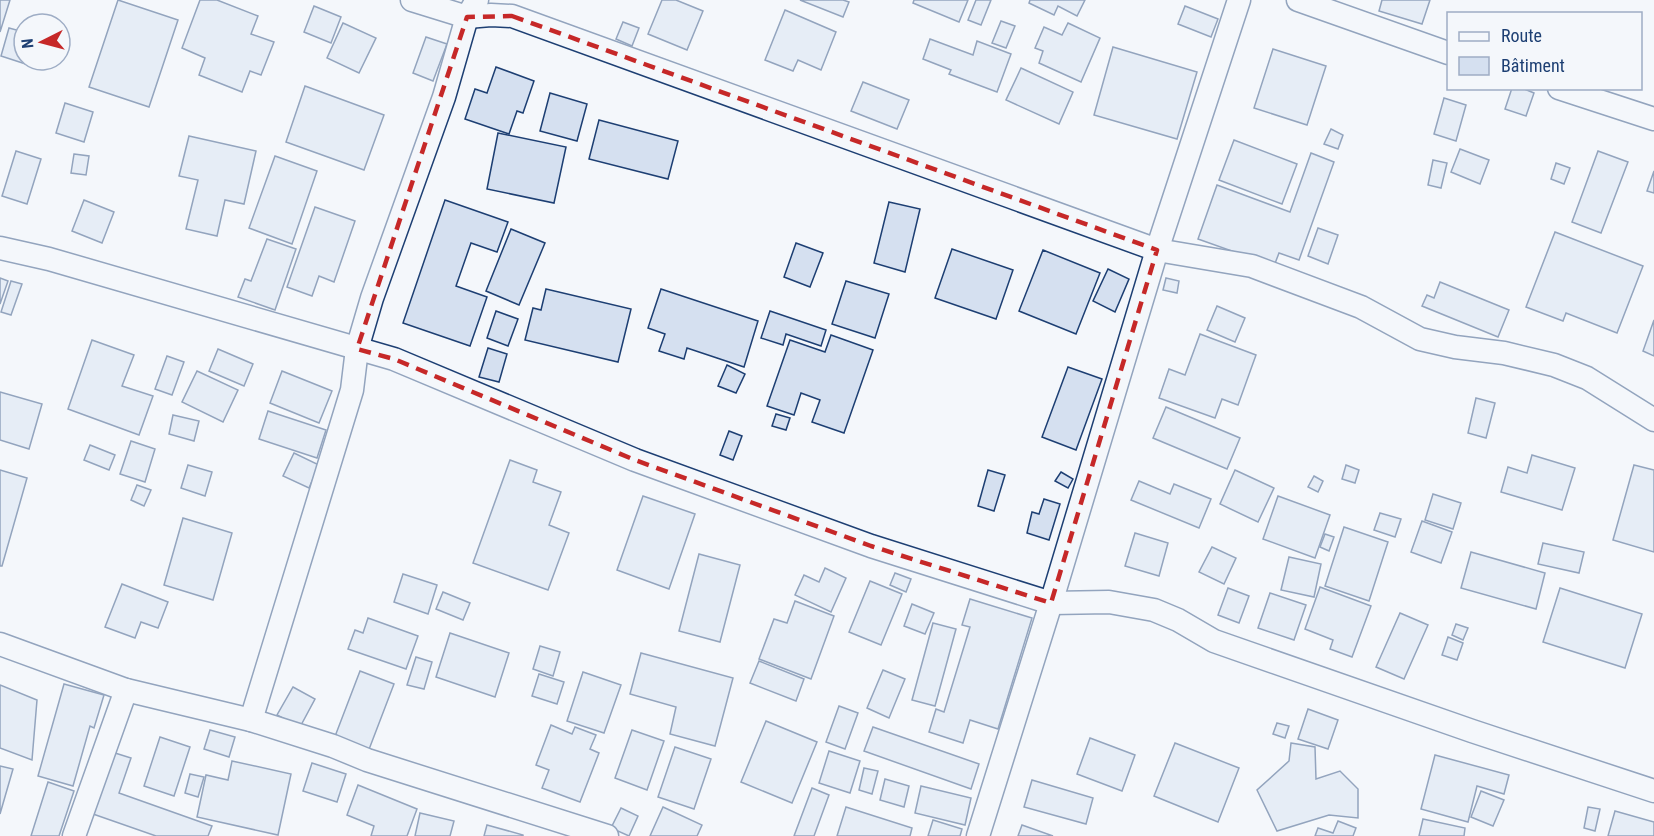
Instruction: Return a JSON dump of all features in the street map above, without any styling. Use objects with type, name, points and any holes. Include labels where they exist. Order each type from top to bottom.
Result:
[{"type":"street","points":[[412,0],[472,9],[490,15],[512,16],[1158,250],[1252,266],[1361,307],[1420,339],[1455,347],[1504,353],[1554,365],[1587,378],[1654,420]]},
{"type":"street","points":[[978,836],[1158,250],[1239,0]]},
{"type":"street","points":[[1298,0],[1447,52]]},
{"type":"street","points":[[251,720],[352,390],[357,349],[372,298],[444,97],[472,9]]},
{"type":"street","points":[[1564,90],[1654,119]]},
{"type":"street","points":[[0,248],[49,259],[394,359],[624,455],[871,546],[1050,603],[1109,602],[1154,610],[1178,620],[1214,641],[1472,731],[1654,791]]},
{"type":"street","points":[[0,644],[126,690],[251,720],[333,746],[367,760],[607,836]]},
{"type":"street","points":[[74,836],[126,690]]},
{"type":"highlighted area","points":[[512,16],[1157,250],[1051,603],[871,546],[635,460],[394,359],[357,349],[467,17]]},
{"type":"building","points":[[0,0],[10,0],[0,32]]},
{"type":"building","points":[[118,0],[178,20],[149,107],[89,87]]},
{"type":"building","points":[[200,0],[217,0],[258,16],[251,34],[274,42],[261,75],[250,71],[242,92],[199,75],[205,58],[182,48]]},
{"type":"building","points":[[662,0],[676,0],[703,11],[687,50],[648,34]]},
{"type":"building","points":[[800,0],[843,0],[849,2],[843,17]]},
{"type":"building","points":[[914,0],[968,0],[959,22],[913,3]]},
{"type":"building","points":[[976,0],[991,0],[981,25],[968,20]]},
{"type":"building","points":[[1030,0],[1085,0],[1077,16],[1058,6],[1054,15],[1029,3]]},
{"type":"building","points":[[1382,0],[1430,0],[1422,24],[1379,11]]},
{"type":"building","points":[[314,6],[341,17],[331,43],[304,32]]},
{"type":"building","points":[[1185,6],[1218,19],[1211,37],[1178,24]]},
{"type":"building","points":[[785,10],[836,32],[821,70],[798,60],[793,71],[765,60]]},
{"type":"building","points":[[1001,21],[1015,26],[1006,48],[992,43]]},
{"type":"building","points":[[623,22],[639,28],[632,46],[616,39]]},
{"type":"building","points":[[343,23],[376,38],[359,73],[327,58]]},
{"type":"building","points":[[1068,23],[1100,38],[1081,82],[1039,63],[1043,51],[1035,48],[1044,27],[1062,35]]},
{"type":"building","points":[[9,28],[12,29],[12,60],[1,56]]},
{"type":"building","points":[[426,37],[447,44],[433,81],[413,73]]},
{"type":"building","points":[[930,39],[973,55],[977,41],[1011,54],[997,92],[949,74],[951,70],[923,59]]},
{"type":"building","points":[[1113,47],[1197,72],[1177,139],[1094,115]]},
{"type":"building","points":[[1273,49],[1326,66],[1307,125],[1254,108]]},
{"type":"building","points":[[496,67],[534,81],[523,113],[517,111],[509,134],[465,119],[475,89],[487,93]]},
{"type":"building","points":[[1021,68],[1073,92],[1059,124],[1006,100]]},
{"type":"building","points":[[863,82],[909,100],[897,129],[851,111]]},
{"type":"building","points":[[305,86],[384,115],[364,170],[286,142]]},
{"type":"building","points":[[1511,90],[1527,90],[1534,93],[1526,116],[1505,109]]},
{"type":"building","points":[[550,93],[587,104],[577,141],[540,131]]},
{"type":"building","points":[[1444,98],[1466,105],[1456,141],[1434,134]]},
{"type":"building","points":[[65,103],[93,112],[84,142],[56,133]]},
{"type":"building","points":[[599,120],[678,141],[668,179],[589,159]]},
{"type":"building","points":[[1331,129],[1343,135],[1338,149],[1324,144]]},
{"type":"building","points":[[498,133],[566,147],[554,203],[487,189]]},
{"type":"building","points":[[189,136],[256,151],[244,204],[225,200],[217,236],[186,229],[198,180],[179,176]]},
{"type":"building","points":[[1234,140],[1297,164],[1282,204],[1219,180]]},
{"type":"building","points":[[1460,149],[1489,160],[1480,184],[1451,172]]},
{"type":"building","points":[[16,151],[41,159],[27,204],[2,196]]},
{"type":"building","points":[[1598,151],[1628,162],[1601,233],[1572,222]]},
{"type":"building","points":[[1311,153],[1334,162],[1299,260],[1279,253],[1274,266],[1198,239],[1217,185],[1290,212]]},
{"type":"building","points":[[74,154],[89,156],[86,175],[71,173]]},
{"type":"building","points":[[275,156],[317,171],[292,244],[249,228]]},
{"type":"building","points":[[1433,160],[1447,163],[1441,188],[1428,185]]},
{"type":"building","points":[[1556,163],[1570,168],[1564,184],[1551,179]]},
{"type":"building","points":[[1654,171],[1654,193],[1647,191]]},
{"type":"building","points":[[84,200],[114,212],[102,243],[72,231]]},
{"type":"building","points":[[445,200],[508,222],[497,252],[471,243],[456,286],[487,297],[470,346],[403,323]]},
{"type":"building","points":[[889,202],[920,209],[905,272],[874,263]]},
{"type":"building","points":[[315,207],[355,221],[334,282],[319,276],[312,296],[287,287]]},
{"type":"building","points":[[1318,228],[1338,235],[1328,264],[1308,256]]},
{"type":"building","points":[[511,229],[545,243],[519,305],[486,291]]},
{"type":"building","points":[[1555,232],[1643,266],[1617,333],[1566,313],[1563,321],[1526,307]]},
{"type":"building","points":[[267,239],[296,249],[275,310],[238,297],[245,279],[251,281]]},
{"type":"building","points":[[796,243],[823,253],[810,287],[784,277]]},
{"type":"building","points":[[952,249],[1013,270],[996,319],[935,298]]},
{"type":"building","points":[[1043,250],[1100,273],[1076,334],[1019,311]]},
{"type":"building","points":[[1108,269],[1129,279],[1115,312],[1093,301]]},
{"type":"building","points":[[0,278],[8,281],[0,304]]},
{"type":"building","points":[[1166,278],[1179,281],[1177,293],[1163,290]]},
{"type":"building","points":[[11,281],[22,284],[11,315],[1,312]]},
{"type":"building","points":[[846,281],[889,294],[875,338],[832,324]]},
{"type":"building","points":[[1440,282],[1509,310],[1498,337],[1422,306],[1427,295],[1434,298]]},
{"type":"building","points":[[546,289],[631,309],[618,362],[525,340],[533,308],[541,310]]},
{"type":"building","points":[[661,289],[758,321],[744,367],[687,348],[684,359],[659,351],[665,334],[648,328]]},
{"type":"building","points":[[1217,306],[1245,318],[1235,342],[1207,330]]},
{"type":"building","points":[[496,311],[518,319],[508,346],[487,338]]},
{"type":"building","points":[[770,311],[826,330],[821,346],[786,334],[783,345],[761,338]]},
{"type":"building","points":[[1654,320],[1654,356],[1643,351]]},
{"type":"building","points":[[1200,334],[1256,355],[1238,405],[1222,399],[1215,418],[1159,398],[1169,369],[1185,375]]},
{"type":"building","points":[[831,335],[873,350],[844,433],[812,422],[820,400],[801,393],[794,415],[767,406],[790,340],[825,352]]},
{"type":"building","points":[[92,340],[134,355],[122,386],[153,396],[139,435],[68,409]]},
{"type":"building","points":[[488,348],[507,354],[499,382],[479,377]]},
{"type":"building","points":[[218,349],[253,364],[244,386],[209,371]]},
{"type":"building","points":[[167,356],[184,362],[172,395],[155,389]]},
{"type":"building","points":[[727,365],[745,374],[736,393],[718,386]]},
{"type":"building","points":[[1068,367],[1102,379],[1076,450],[1042,437]]},
{"type":"building","points":[[197,371],[238,390],[223,422],[182,402]]},
{"type":"building","points":[[282,371],[332,391],[319,423],[270,403]]},
{"type":"building","points":[[0,392],[42,404],[29,449],[0,440]]},
{"type":"building","points":[[1476,398],[1495,403],[1486,438],[1468,433]]},
{"type":"building","points":[[1166,407],[1240,438],[1227,469],[1153,438]]},
{"type":"building","points":[[268,411],[326,430],[317,458],[259,439]]},
{"type":"building","points":[[776,414],[790,418],[786,430],[772,426]]},
{"type":"building","points":[[173,415],[199,421],[194,441],[169,434]]},
{"type":"building","points":[[729,431],[742,436],[733,460],[720,455]]},
{"type":"building","points":[[131,441],[155,449],[145,482],[120,474]]},
{"type":"building","points":[[90,445],[115,455],[109,470],[84,460]]},
{"type":"building","points":[[294,453],[319,465],[309,488],[283,476]]},
{"type":"building","points":[[1532,455],[1575,468],[1562,510],[1501,492],[1508,467],[1527,473]]},
{"type":"building","points":[[510,460],[537,470],[533,482],[561,492],[549,525],[569,533],[548,590],[473,563]]},
{"type":"building","points":[[188,465],[212,472],[205,496],[181,488]]},
{"type":"building","points":[[1346,465],[1359,470],[1355,483],[1342,479]]},
{"type":"building","points":[[1634,465],[1654,470],[1654,552],[1613,540]]},
{"type":"building","points":[[0,470],[27,478],[2,566],[0,566]]},
{"type":"building","points":[[988,470],[1005,475],[994,511],[978,506]]},
{"type":"building","points":[[1235,470],[1274,488],[1258,522],[1220,504]]},
{"type":"building","points":[[1061,472],[1073,479],[1068,488],[1055,481]]},
{"type":"building","points":[[1314,476],[1323,481],[1318,492],[1308,487]]},
{"type":"building","points":[[1139,481],[1170,494],[1174,484],[1211,499],[1199,528],[1131,500]]},
{"type":"building","points":[[137,485],[151,490],[144,506],[131,500]]},
{"type":"building","points":[[1433,494],[1461,503],[1453,529],[1425,520]]},
{"type":"building","points":[[643,496],[695,514],[669,589],[617,570]]},
{"type":"building","points":[[1278,496],[1330,515],[1315,558],[1263,539]]},
{"type":"building","points":[[1044,499],[1060,504],[1049,540],[1027,533],[1032,512],[1039,514]]},
{"type":"building","points":[[1380,513],[1401,519],[1395,537],[1374,530]]},
{"type":"building","points":[[183,518],[232,533],[213,600],[164,585]]},
{"type":"building","points":[[1422,521],[1452,532],[1441,563],[1411,552]]},
{"type":"building","points":[[1344,527],[1388,542],[1369,601],[1325,586]]},
{"type":"building","points":[[1135,533],[1168,543],[1159,576],[1125,566]]},
{"type":"building","points":[[1325,534],[1334,537],[1329,551],[1320,547]]},
{"type":"building","points":[[1543,543],[1584,552],[1579,573],[1538,564]]},
{"type":"building","points":[[1212,547],[1236,558],[1224,584],[1199,572]]},
{"type":"building","points":[[1471,552],[1545,573],[1536,609],[1461,588]]},
{"type":"building","points":[[699,554],[740,565],[720,642],[679,631]]},
{"type":"building","points":[[1289,557],[1321,564],[1314,597],[1281,590]]},
{"type":"building","points":[[825,568],[846,578],[831,612],[795,595],[804,575],[819,582]]},
{"type":"building","points":[[895,573],[911,579],[906,592],[890,585]]},
{"type":"building","points":[[403,574],[437,585],[428,614],[394,602]]},
{"type":"building","points":[[870,581],[902,594],[881,645],[849,632]]},
{"type":"building","points":[[122,584],[168,602],[158,628],[141,622],[135,638],[105,627]]},
{"type":"building","points":[[1320,587],[1371,606],[1352,657],[1330,649],[1333,640],[1305,629]]},
{"type":"building","points":[[1228,588],[1249,596],[1239,623],[1218,615]]},
{"type":"building","points":[[1560,588],[1642,614],[1625,668],[1543,642]]},
{"type":"building","points":[[443,592],[470,603],[463,620],[436,609]]},
{"type":"building","points":[[1270,593],[1306,605],[1294,640],[1258,628]]},
{"type":"building","points":[[970,599],[1032,618],[998,729],[970,720],[963,743],[929,732],[936,709],[944,712],[970,627],[962,625]]},
{"type":"building","points":[[795,601],[834,616],[811,679],[759,659],[774,619],[787,623]]},
{"type":"building","points":[[912,604],[934,613],[925,634],[904,626]]},
{"type":"building","points":[[1400,613],[1428,625],[1404,679],[1376,667]]},
{"type":"building","points":[[368,618],[418,636],[406,669],[348,649],[355,630],[363,633]]},
{"type":"building","points":[[933,623],[956,629],[935,706],[912,700]]},
{"type":"building","points":[[1456,624],[1468,628],[1463,640],[1452,635]]},
{"type":"building","points":[[450,633],[509,653],[495,697],[436,677]]},
{"type":"building","points":[[1448,637],[1463,643],[1457,660],[1442,655]]},
{"type":"building","points":[[540,646],[560,652],[553,676],[533,669]]},
{"type":"building","points":[[641,653],[733,678],[715,746],[670,734],[676,707],[630,694]]},
{"type":"building","points":[[416,657],[432,662],[424,689],[407,685]]},
{"type":"building","points":[[759,661],[804,679],[796,701],[750,683]]},
{"type":"building","points":[[883,670],[905,679],[889,718],[867,708]]},
{"type":"building","points":[[360,671],[394,684],[368,752],[334,739]]},
{"type":"building","points":[[583,672],[621,685],[604,733],[567,721]]},
{"type":"building","points":[[539,674],[564,682],[557,704],[532,696]]},
{"type":"building","points":[[64,684],[104,695],[94,728],[90,726],[73,786],[38,776]]},
{"type":"building","points":[[0,685],[37,700],[32,760],[0,748]]},
{"type":"building","points":[[293,687],[315,699],[300,727],[277,715]]},
{"type":"building","points":[[839,706],[858,713],[845,749],[826,742]]},
{"type":"building","points":[[1308,709],[1338,720],[1328,749],[1298,739]]},
{"type":"building","points":[[766,721],[817,742],[792,803],[741,782]]},
{"type":"building","points":[[1277,723],[1289,726],[1285,738],[1273,734]]},
{"type":"building","points":[[551,725],[572,734],[575,727],[596,735],[590,749],[599,753],[580,802],[542,788],[549,770],[536,765]]},
{"type":"building","points":[[873,727],[979,764],[971,789],[864,751]]},
{"type":"building","points":[[210,730],[235,737],[229,757],[204,749]]},
{"type":"building","points":[[632,730],[664,741],[647,790],[615,778]]},
{"type":"building","points":[[160,737],[190,747],[174,796],[144,786]]},
{"type":"building","points":[[1090,738],[1135,755],[1122,791],[1077,774]]},
{"type":"building","points":[[1175,743],[1239,768],[1218,822],[1154,796]]},
{"type":"building","points":[[1291,743],[1315,747],[1316,779],[1340,771],[1358,789],[1358,818],[1329,815],[1277,831],[1257,790],[1289,761]]},
{"type":"building","points":[[675,747],[711,759],[694,809],[658,797]]},
{"type":"building","points":[[829,751],[860,761],[850,793],[819,783]]},
{"type":"building","points":[[115,753],[131,758],[119,793],[212,826],[208,836],[156,836],[93,814]]},
{"type":"building","points":[[1435,755],[1509,775],[1504,794],[1477,786],[1468,822],[1421,809]]},
{"type":"building","points":[[232,761],[291,774],[278,835],[197,817],[206,775],[228,780]]},
{"type":"building","points":[[312,763],[346,774],[337,802],[303,791]]},
{"type":"building","points":[[0,766],[13,769],[0,814]]},
{"type":"building","points":[[864,768],[878,771],[872,794],[859,790]]},
{"type":"building","points":[[190,774],[204,777],[198,797],[185,793]]},
{"type":"building","points":[[885,779],[909,786],[904,807],[880,800]]},
{"type":"building","points":[[1032,780],[1093,798],[1086,824],[1024,807]]},
{"type":"building","points":[[48,782],[74,791],[59,836],[31,836]]},
{"type":"building","points":[[358,785],[417,809],[407,836],[371,836],[374,826],[347,815]]},
{"type":"building","points":[[921,786],[971,798],[965,825],[915,813]]},
{"type":"building","points":[[812,788],[829,795],[814,836],[794,836]]},
{"type":"building","points":[[1481,791],[1504,800],[1493,826],[1471,817]]},
{"type":"building","points":[[663,807],[702,825],[697,836],[650,836]]},
{"type":"building","points":[[846,807],[912,828],[910,836],[837,836]]},
{"type":"building","points":[[1588,807],[1600,809],[1595,831],[1584,828]]},
{"type":"building","points":[[621,808],[638,816],[629,836],[611,828]]},
{"type":"building","points":[[1615,811],[1654,822],[1654,836],[1608,836]]},
{"type":"building","points":[[420,813],[454,821],[450,836],[415,836]]},
{"type":"building","points":[[1423,819],[1465,828],[1464,836],[1419,836]]},
{"type":"building","points":[[933,820],[962,829],[960,836],[928,836]]},
{"type":"building","points":[[1338,821],[1356,828],[1353,836],[1315,836],[1318,828],[1333,833]]},
{"type":"building","points":[[487,825],[523,835],[523,836],[484,836]]},
{"type":"building","points":[[1022,825],[1053,836],[1018,836]]}]
